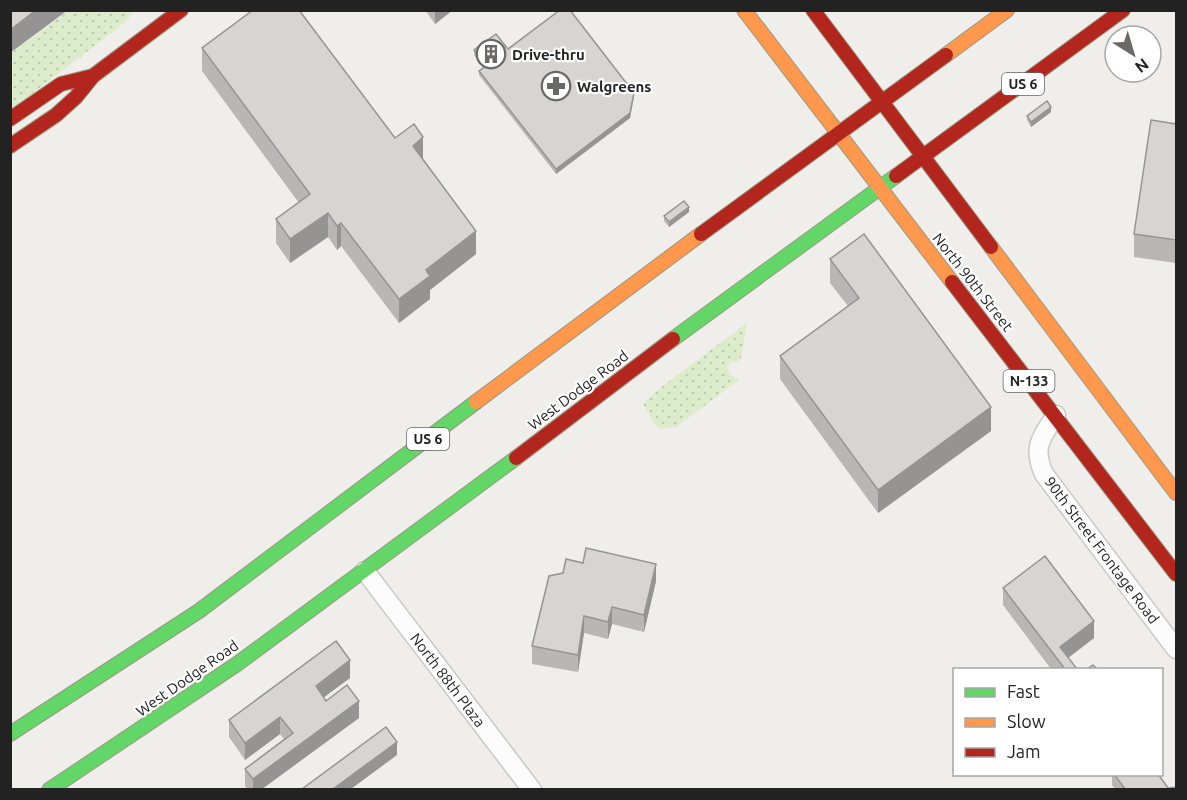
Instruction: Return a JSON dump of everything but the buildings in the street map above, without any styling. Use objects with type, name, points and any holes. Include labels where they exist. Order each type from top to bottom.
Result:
[{"type":"main road","name":"North 90th Street","points":[[744,10],[1176,574]]},
{"type":"main road","points":[[813,10],[1176,493]]},
{"type":"main road","name":"US 6","points":[[10,734],[199,611],[613,298],[1007,10]]},
{"type":"main road","name":"West Dodge Road","points":[[49,789],[126,740],[237,664],[365,571],[669,342],[1122,10]]},
{"type":"main road","points":[[10,146],[67,106],[80,94],[93,76],[170,14]]},
{"type":"main road","points":[[10,119],[61,84],[93,76]]},
{"type":"street","name":"90th Street Frontage Road","points":[[1056,415],[1040,440],[1039,464],[1044,474],[1176,649]]},
{"type":"street","name":"North 88th Plaza","points":[[365,571],[532,789]]},
{"type":"green space","points":[[68,11],[133,11],[118,28],[11,110],[11,53]]},
{"type":"green space","points":[[747,323],[741,358],[737,362],[732,361],[727,367],[730,374],[739,380],[676,427],[660,429],[643,404],[656,391]]},
{"type":"traffic: fast","points":[[673,339],[896,176]]},
{"type":"traffic: fast","points":[[10,734],[199,611],[476,402]]},
{"type":"traffic: fast","points":[[49,790],[237,664],[516,458]]},
{"type":"traffic: slow","points":[[744,10],[952,282]]},
{"type":"traffic: slow","points":[[946,55],[1007,10]]},
{"type":"traffic: slow","points":[[476,402],[701,234]]},
{"type":"traffic: slow","points":[[991,247],[1176,493]]},
{"type":"traffic: jam","points":[[10,146],[56,115],[76,97],[93,76],[181,10]]},
{"type":"traffic: jam","points":[[813,10],[991,247]]},
{"type":"traffic: jam","points":[[896,176],[1123,10]]},
{"type":"traffic: jam","points":[[701,234],[946,55]]},
{"type":"traffic: jam","points":[[10,119],[61,84],[93,76]]},
{"type":"traffic: jam","points":[[952,282],[1176,574]]},
{"type":"traffic: jam","points":[[516,458],[673,339]]},
{"type":"place","name":"Drive-thru","points":[[491,54]]},
{"type":"place","name":"Walgreens","points":[[556,86]]}]
